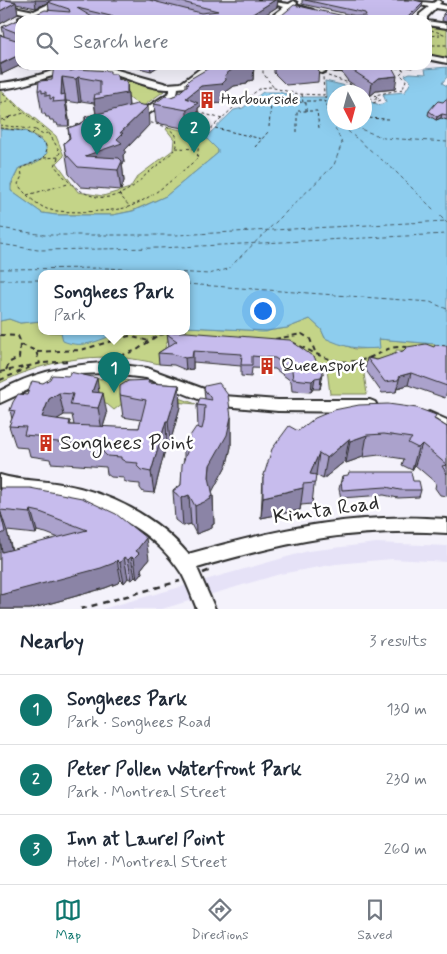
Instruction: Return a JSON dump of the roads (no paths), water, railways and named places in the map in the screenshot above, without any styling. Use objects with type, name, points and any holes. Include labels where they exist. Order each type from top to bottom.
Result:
[{"type":"street","points":[[34,15],[62,0]]},
{"type":"street","points":[[262,0],[316,11]]},
{"type":"street","points":[[278,15],[298,0]]},
{"type":"street","points":[[404,0],[447,8]]},
{"type":"street","points":[[424,15],[440,0]]},
{"type":"street","points":[[0,6],[16,15]]},
{"type":"street","points":[[432,25],[447,26]]},
{"type":"street","points":[[432,57],[447,61]]},
{"type":"street","points":[[1,89],[60,70]]},
{"type":"street","points":[[78,70],[88,77]]},
{"type":"street","points":[[105,70],[168,85],[183,85],[208,70]]},
{"type":"street","points":[[335,70],[336,75],[343,77]]},
{"type":"street","points":[[124,124],[140,117],[174,93],[168,85]]},
{"type":"street","points":[[0,398],[21,386],[50,376],[89,368],[115,367],[152,374],[215,400],[246,405],[387,407]]},
{"type":"street","points":[[417,414],[447,427]]},
{"type":"street","points":[[0,482],[19,487],[68,492],[106,504],[133,518],[157,536],[185,563],[194,577],[206,609]]},
{"type":"street","name":"Kimta Road","points":[[185,563],[314,529],[388,523],[447,526]]},
{"type":"water","points":[[447,67],[447,77],[442,83],[447,86],[447,345],[436,346],[435,344],[379,339],[380,348],[365,349],[351,347],[325,338],[321,329],[310,319],[287,328],[266,331],[190,327],[190,270],[38,270],[38,321],[20,323],[9,319],[0,321],[0,129],[25,131],[45,143],[47,153],[38,161],[19,168],[11,184],[11,191],[42,213],[56,215],[113,215],[133,211],[166,196],[218,153],[218,150],[207,139],[207,136],[234,110],[243,108],[263,92],[279,92],[297,97],[326,97],[325,81],[342,85],[327,85],[327,130],[372,130],[372,102],[380,105],[386,102],[383,94],[405,92],[411,82],[405,75],[410,73],[426,74],[425,70],[432,70],[432,68]]},
{"type":"water","points":[[62,335],[112,335],[85,344],[63,341]]},
{"type":"place","name":"Harbourside","points":[[207,100]]},
{"type":"place","name":"Peter Pollen Waterfront Park","points":[[194,153]]},
{"type":"place","name":"Inn at Laurel Point","points":[[97,155]]},
{"type":"place","name":"Queensport","points":[[267,366]]},
{"type":"place","name":"Songhees Park","points":[[114,393]]},
{"type":"place","name":"Songhees Point","points":[[46,443]]}]
